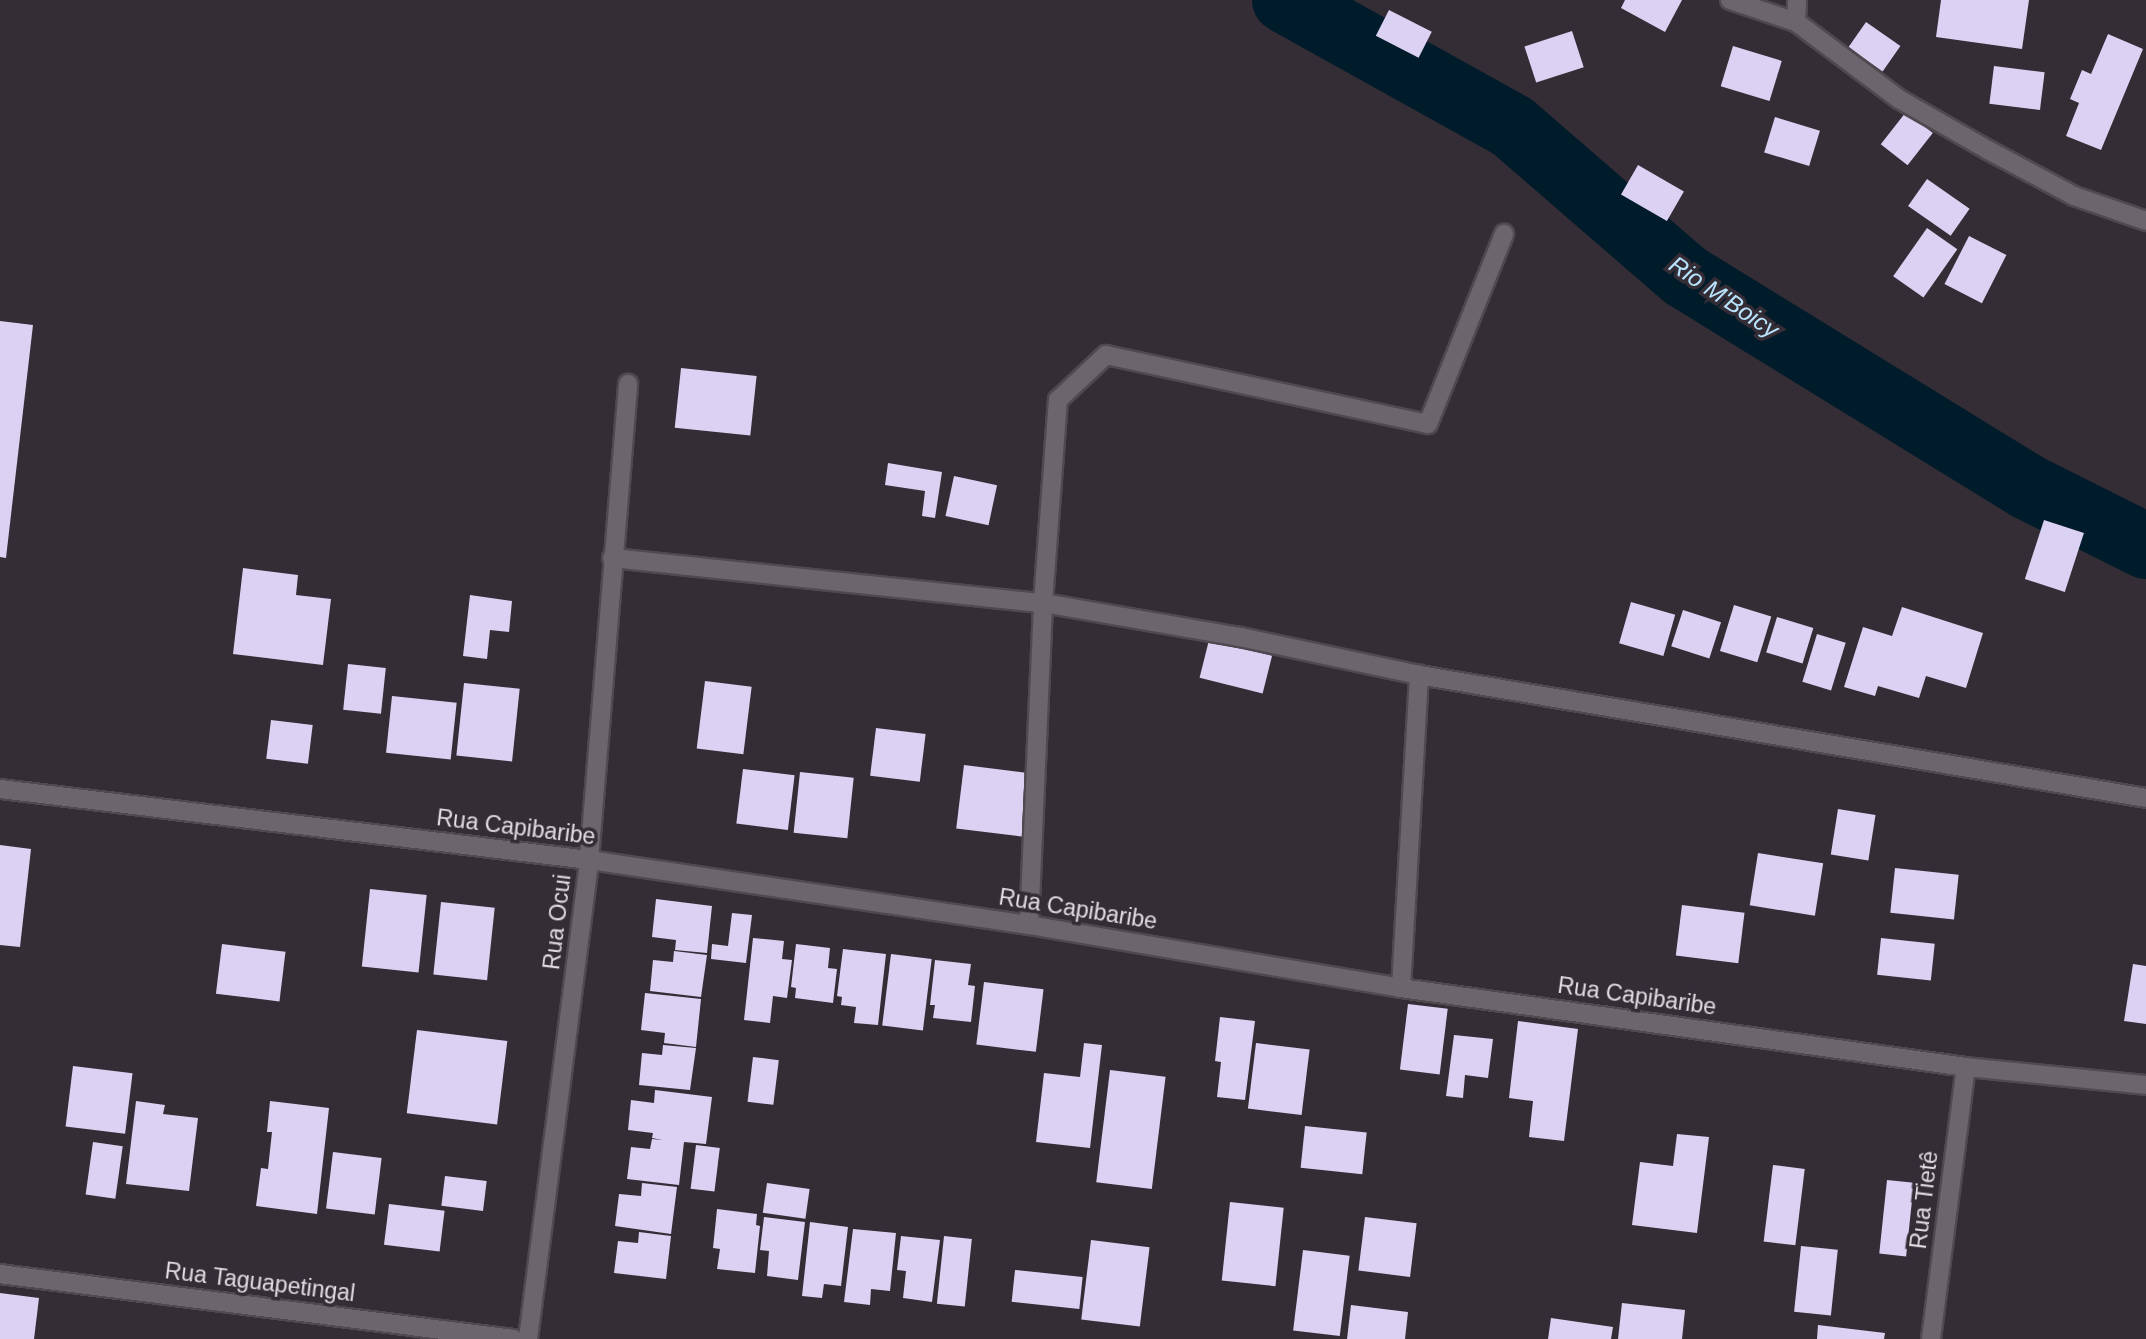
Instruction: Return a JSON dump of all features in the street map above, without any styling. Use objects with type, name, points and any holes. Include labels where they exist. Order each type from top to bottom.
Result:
[{"type":"street","points":[[1730,0],[1796,22],[1899,99],[2074,196],[2146,221]]},
{"type":"street","points":[[1796,22],[1797,0]]},
{"type":"street","points":[[1029,925],[1043,603],[1058,400],[1106,355],[1428,424],[1504,234]]},
{"type":"street","name":"Rua Ocui","points":[[528,1339],[589,860],[628,384]]},
{"type":"street","points":[[612,558],[1043,603],[1240,637],[1419,675],[2146,798]]},
{"type":"street","points":[[1401,988],[1419,675]]},
{"type":"street","name":"Rua Capibaribe","points":[[0,789],[589,860],[1029,925],[1401,988],[1966,1067],[2146,1085]]},
{"type":"street","name":"Rua Tietê","points":[[1931,1339],[1966,1067]]},
{"type":"street","name":"Rua Taguapetingal","points":[[0,1274],[514,1339]]},
{"type":"building","points":[[1625,0],[1682,0],[1665,32],[1621,8]]},
{"type":"building","points":[[1941,0],[2029,0],[2022,49],[1936,37]]},
{"type":"building","points":[[1389,10],[1432,32],[1419,58],[1376,36]]},
{"type":"building","points":[[1866,22],[1900,46],[1883,71],[1848,47]]},
{"type":"building","points":[[1572,31],[1584,67],[1536,83],[1524,46]]},
{"type":"building","points":[[2108,34],[2143,49],[2101,150],[2066,136],[2079,103],[2070,99],[2082,70],[2091,74]]},
{"type":"building","points":[[1733,46],[1782,61],[1769,101],[1721,86]]},
{"type":"building","points":[[1994,66],[2045,72],[2040,110],[1989,104]]},
{"type":"building","points":[[1906,112],[1933,133],[1908,165],[1881,144]]},
{"type":"building","points":[[1775,117],[1820,131],[1809,166],[1764,152]]},
{"type":"building","points":[[1638,165],[1684,192],[1667,221],[1621,194]]},
{"type":"building","points":[[1927,179],[1970,209],[1951,236],[1908,206]]},
{"type":"building","points":[[1927,228],[1957,249],[1923,298],[1893,276]]},
{"type":"building","points":[[1969,236],[2006,255],[1982,303],[1944,284]]},
{"type":"building","points":[[0,321],[33,325],[6,558],[0,557]]},
{"type":"building","points":[[681,368],[757,376],[750,436],[675,428]]},
{"type":"building","points":[[888,463],[942,472],[935,518],[922,516],[925,491],[885,485]]},
{"type":"building","points":[[954,476],[997,485],[989,525],[945,516]]},
{"type":"building","points":[[2044,520],[2084,533],[2065,592],[2025,579]]},
{"type":"building","points":[[243,568],[298,575],[296,595],[331,599],[323,665],[233,654]]},
{"type":"building","points":[[470,595],[512,601],[509,632],[490,630],[487,659],[463,656]]},
{"type":"building","points":[[1631,602],[1675,615],[1663,656],[1619,643]]},
{"type":"building","points":[[1734,605],[1771,616],[1757,662],[1720,651]]},
{"type":"building","points":[[1902,607],[1983,633],[1966,688],[1926,676],[1919,698],[1878,686],[1875,696],[1844,687],[1863,627],[1892,636]]},
{"type":"building","points":[[1683,610],[1721,622],[1709,659],[1671,646]]},
{"type":"building","points":[[1777,617],[1813,628],[1803,663],[1766,652]]},
{"type":"building","points":[[1817,634],[1846,643],[1831,691],[1802,682]]},
{"type":"building","points":[[1209,640],[1272,656],[1263,694],[1200,678]]},
{"type":"building","points":[[348,664],[386,668],[381,714],[343,710]]},
{"type":"building","points":[[705,681],[752,687],[743,754],[697,748]]},
{"type":"building","points":[[464,683],[520,689],[512,761],[456,756]]},
{"type":"building","points":[[392,696],[457,703],[451,759],[386,753]]},
{"type":"building","points":[[271,720],[313,725],[308,764],[266,759]]},
{"type":"building","points":[[876,728],[926,734],[920,782],[870,776]]},
{"type":"building","points":[[964,765],[1031,773],[1023,837],[956,829]]},
{"type":"building","points":[[743,769],[795,775],[788,830],[736,824]]},
{"type":"building","points":[[800,772],[854,778],[847,838],[794,833]]},
{"type":"building","points":[[1838,809],[1876,815],[1868,860],[1831,854]]},
{"type":"building","points":[[0,845],[31,849],[20,947],[0,945]]},
{"type":"building","points":[[1758,853],[1823,863],[1815,916],[1750,905]]},
{"type":"building","points":[[1895,868],[1959,875],[1954,919],[1890,913]]},
{"type":"building","points":[[370,889],[427,895],[419,973],[362,967]]},
{"type":"building","points":[[656,899],[712,906],[707,953],[675,950],[676,940],[652,937]]},
{"type":"building","points":[[441,902],[495,908],[487,980],[433,975]]},
{"type":"building","points":[[1682,905],[1745,913],[1738,963],[1676,956]]},
{"type":"building","points":[[732,913],[752,915],[746,963],[711,959],[712,944],[728,946]]},
{"type":"building","points":[[753,938],[784,941],[782,959],[792,960],[787,998],[773,996],[770,1023],[744,1020]]},
{"type":"building","points":[[1881,938],[1935,944],[1931,980],[1877,975]]},
{"type":"building","points":[[222,944],[286,952],[279,1001],[216,994]]},
{"type":"building","points":[[796,944],[830,948],[828,968],[837,969],[833,1003],[795,998],[796,988],[791,987]]},
{"type":"building","points":[[843,949],[886,954],[878,1025],[854,1023],[856,1007],[841,1005],[842,997],[837,996]]},
{"type":"building","points":[[674,951],[707,955],[701,997],[650,991],[653,960],[673,962]]},
{"type":"building","points":[[891,954],[932,959],[923,1030],[882,1025]]},
{"type":"building","points":[[935,960],[971,964],[968,985],[975,986],[971,1022],[933,1018],[935,1005],[930,1005]]},
{"type":"building","points":[[2133,964],[2146,966],[2146,1024],[2124,1021]]},
{"type":"building","points":[[984,982],[1044,989],[1036,1052],[976,1045]]},
{"type":"building","points":[[645,993],[701,999],[696,1047],[664,1043],[665,1033],[641,1030]]},
{"type":"building","points":[[1408,1004],[1448,1009],[1440,1074],[1400,1070]]},
{"type":"building","points":[[1220,1017],[1255,1021],[1245,1100],[1217,1097],[1221,1062],[1215,1061]]},
{"type":"building","points":[[1518,1021],[1578,1029],[1564,1141],[1529,1137],[1533,1101],[1509,1098]]},
{"type":"building","points":[[417,1030],[507,1041],[497,1124],[407,1113]]},
{"type":"building","points":[[1454,1035],[1493,1039],[1488,1078],[1465,1075],[1463,1098],[1446,1096]]},
{"type":"building","points":[[1084,1043],[1102,1045],[1090,1148],[1036,1142],[1044,1073],[1080,1077]]},
{"type":"building","points":[[1256,1043],[1310,1050],[1302,1115],[1248,1109]]},
{"type":"building","points":[[663,1045],[696,1048],[690,1090],[639,1085],[642,1053],[662,1055]]},
{"type":"building","points":[[753,1057],[779,1060],[773,1105],[748,1102]]},
{"type":"building","points":[[73,1066],[133,1073],[125,1134],[66,1127]]},
{"type":"building","points":[[1110,1070],[1166,1077],[1152,1189],[1096,1182]]},
{"type":"building","points":[[655,1090],[712,1097],[706,1144],[684,1142],[679,1185],[627,1179],[631,1147],[650,1149],[652,1139],[663,1140],[652,1138],[653,1133],[628,1130],[631,1100],[654,1103]]},
{"type":"building","points":[[136,1101],[165,1105],[163,1114],[198,1118],[189,1191],[126,1184]]},
{"type":"building","points":[[270,1101],[329,1108],[317,1214],[256,1206],[261,1168],[268,1169],[272,1132],[267,1132]]},
{"type":"building","points":[[1305,1126],[1367,1132],[1362,1174],[1301,1168]]},
{"type":"building","points":[[1677,1134],[1709,1137],[1697,1233],[1632,1225],[1640,1162],[1673,1166]]},
{"type":"building","points":[[93,1142],[123,1146],[115,1199],[86,1194]]},
{"type":"building","points":[[696,1145],[720,1148],[714,1192],[691,1189]]},
{"type":"building","points":[[333,1152],[382,1158],[375,1215],[326,1209]]},
{"type":"building","points":[[1773,1165],[1805,1169],[1795,1245],[1764,1241]]},
{"type":"building","points":[[445,1176],[487,1181],[483,1211],[441,1206]]},
{"type":"building","points":[[1887,1180],[1914,1183],[1906,1256],[1879,1254]]},
{"type":"building","points":[[642,1183],[677,1187],[671,1234],[615,1226],[619,1194],[641,1196]]},
{"type":"building","points":[[767,1183],[810,1189],[805,1219],[763,1213]]},
{"type":"building","points":[[1230,1202],[1284,1208],[1275,1286],[1222,1281]]},
{"type":"building","points":[[389,1204],[445,1211],[440,1252],[384,1245]]},
{"type":"building","points":[[717,1209],[757,1214],[756,1225],[760,1226],[755,1273],[717,1269],[720,1249],[713,1248]]},
{"type":"building","points":[[764,1217],[805,1222],[798,1280],[767,1276],[769,1251],[760,1250]]},
{"type":"building","points":[[1365,1217],[1417,1223],[1410,1277],[1358,1271]]},
{"type":"building","points":[[810,1222],[848,1227],[841,1286],[824,1284],[822,1298],[802,1296]]},
{"type":"building","points":[[853,1229],[896,1233],[890,1291],[871,1289],[870,1305],[844,1302]]},
{"type":"building","points":[[639,1232],[671,1236],[666,1279],[614,1273],[618,1241],[638,1243]]},
{"type":"building","points":[[901,1236],[940,1240],[932,1302],[903,1298],[906,1271],[897,1270]]},
{"type":"building","points":[[944,1236],[972,1239],[965,1307],[937,1304]]},
{"type":"building","points":[[1091,1240],[1150,1247],[1140,1327],[1081,1319]]},
{"type":"building","points":[[1801,1246],[1838,1250],[1831,1316],[1794,1312]]},
{"type":"building","points":[[1303,1250],[1350,1256],[1340,1336],[1293,1330]]},
{"type":"building","points":[[1015,1270],[1083,1277],[1079,1309],[1012,1302]]},
{"type":"building","points":[[0,1293],[39,1298],[34,1339],[0,1339]]},
{"type":"building","points":[[1622,1303],[1685,1310],[1682,1339],[1618,1339]]},
{"type":"building","points":[[1351,1305],[1408,1312],[1405,1339],[1347,1339]]},
{"type":"building","points":[[1551,1318],[1613,1327],[1611,1339],[1548,1339]]},
{"type":"building","points":[[1818,1325],[1885,1333],[1884,1339],[1817,1339]]},
{"type":"waterway","name":"Rio M'Boicy","points":[[1285,0],[1513,127],[1685,276],[2028,487],[2146,546]]}]
